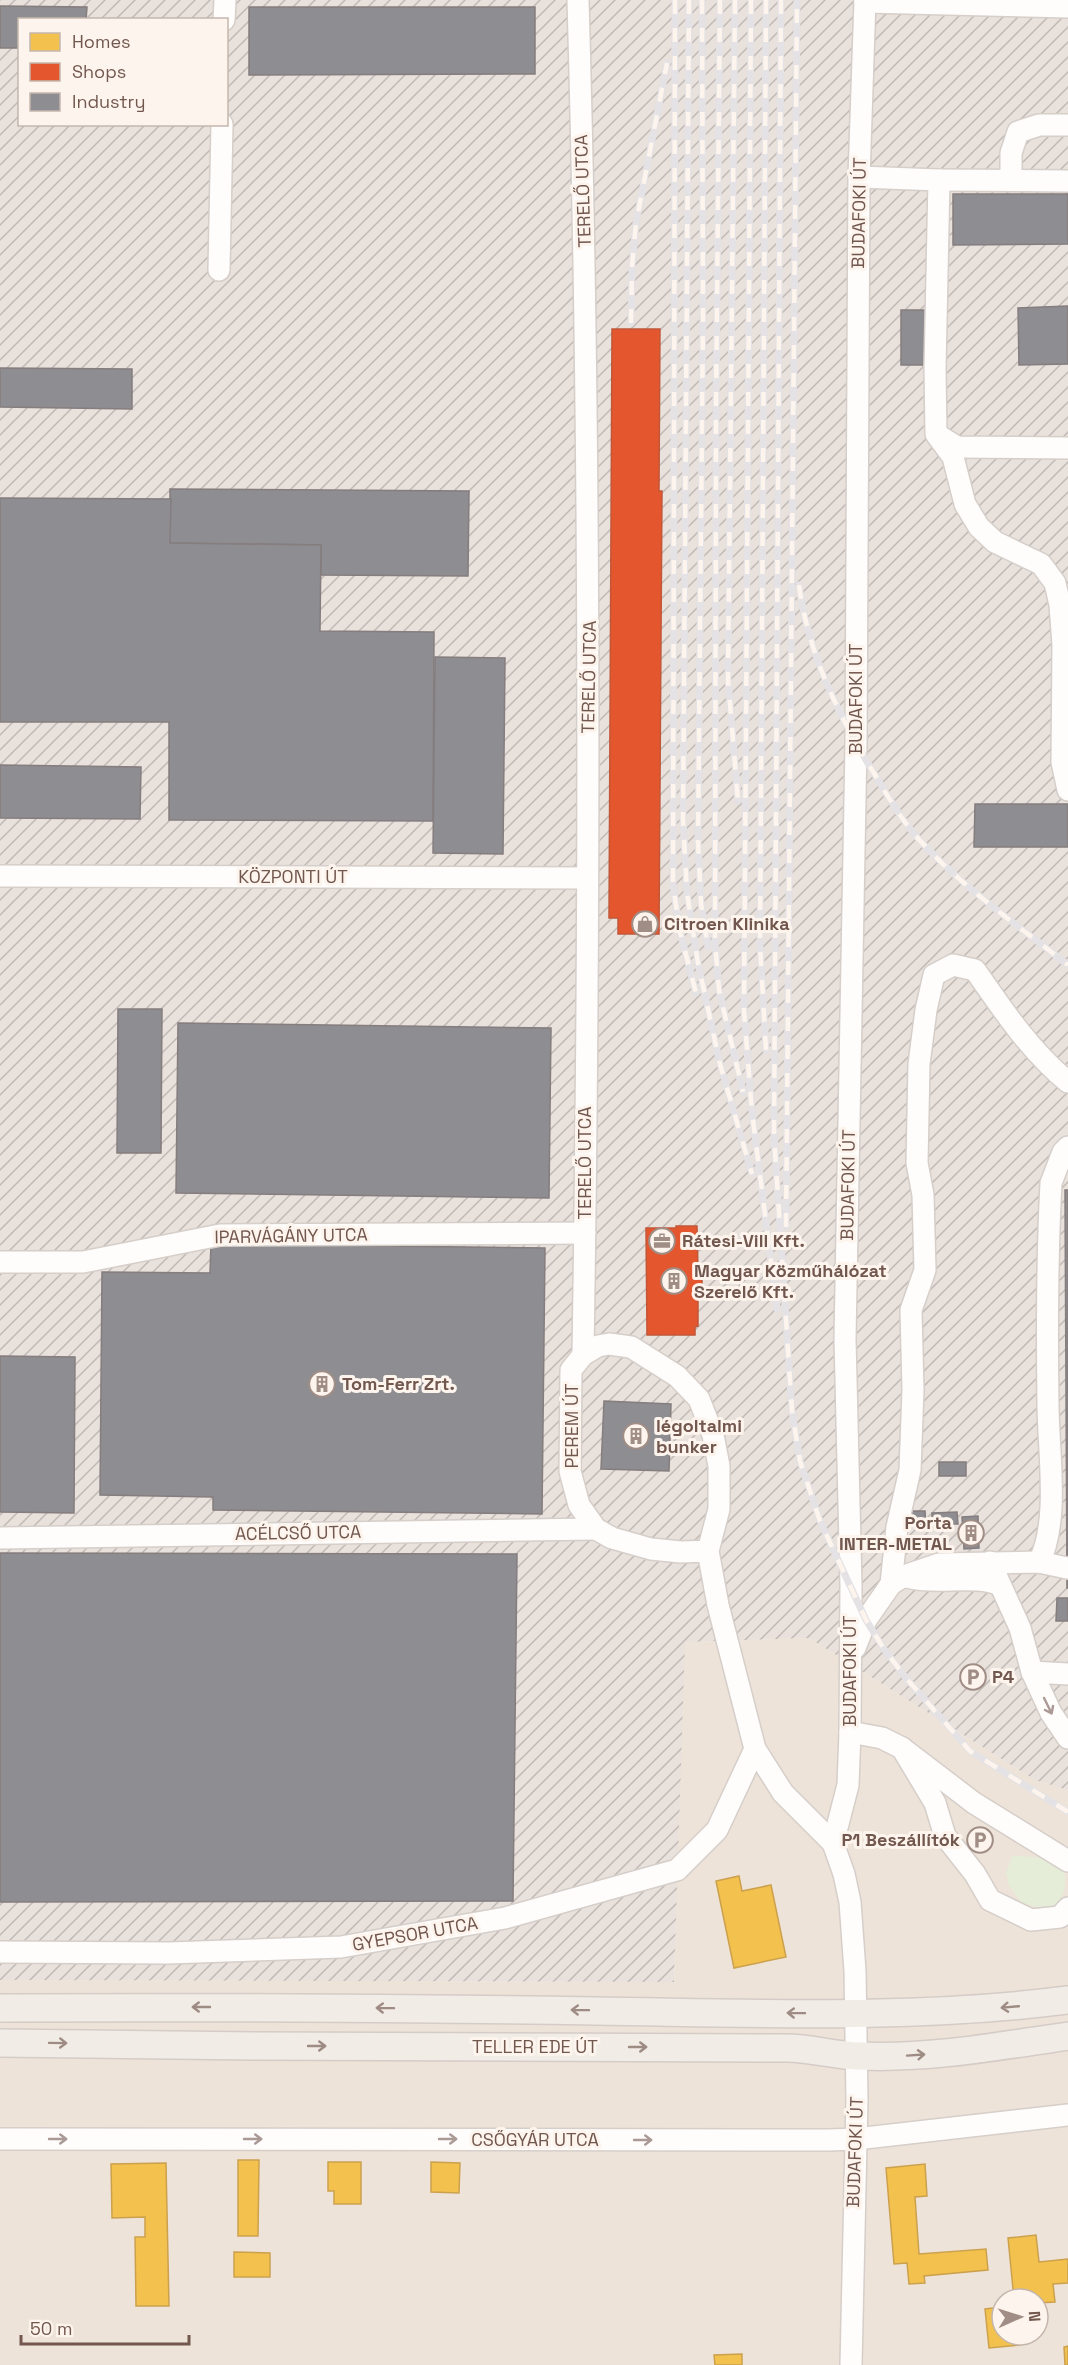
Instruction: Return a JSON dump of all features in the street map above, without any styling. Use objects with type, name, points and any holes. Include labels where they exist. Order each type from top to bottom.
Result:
[{"type":"main road","name":"TELLER EDE ÚT","points":[[0,2008],[260,2006],[855,2012],[1006,2008],[1068,2000]]},
{"type":"main road","name":"TELLER EDE ÚT","points":[[0,2043],[809,2048],[858,2056],[948,2053],[1068,2036]]},
{"type":"street","points":[[224,18],[225,0]]},
{"type":"street","name":"TERELŐ UTCA","points":[[578,0],[588,444],[589,612],[583,1355]]},
{"type":"street","points":[[865,1],[1068,7]]},
{"type":"street","name":"BUDAFOKI ÚT","points":[[851,2365],[858,2056],[855,1971],[849,1902],[844,1874],[832,1843],[848,1785],[850,1732],[851,1657],[845,1339],[856,744],[859,177],[865,1]]},
{"type":"street","points":[[1011,180],[1011,153],[1018,132],[1039,125],[1068,125]]},
{"type":"street","points":[[219,270],[222,126]]},
{"type":"street","points":[[859,177],[1068,181]]},
{"type":"street","points":[[939,180],[936,434],[953,457],[965,504],[979,527],[995,542],[1041,564],[1062,591],[1062,762],[1068,790]]},
{"type":"street","points":[[936,434],[957,447],[1068,448]]},
{"type":"street","name":"KÖZPONTI ÚT","points":[[0,876],[587,878]]},
{"type":"street","points":[[897,1580],[897,1527],[910,1470],[913,1390],[911,1310],[925,1270],[923,1195],[917,1163],[919,1075],[926,1010],[934,975],[953,965],[975,970],[1003,1010],[1053,1070],[1068,1082]]},
{"type":"street","points":[[1039,1562],[1046,1548],[1051,1517],[1048,1404],[1051,1183],[1063,1152],[1068,1147]]},
{"type":"street","name":"IPARVÁGÁNY UTCA","points":[[0,1262],[83,1262],[220,1235],[585,1233]]},
{"type":"street","points":[[583,1355],[598,1346],[609,1344],[631,1347],[677,1376],[699,1399],[714,1435],[719,1466],[718,1509],[708,1551],[718,1605],[756,1749],[783,1793],[832,1843]]},
{"type":"street","name":"PEREM ÚT","points":[[583,1355],[572,1370],[570,1471],[579,1505],[596,1528],[612,1538],[651,1549],[681,1552],[708,1551]]},
{"type":"street","name":"ACÉLCSŐ UTCA","points":[[0,1538],[596,1528]]},
{"type":"street","points":[[990,1562],[1020,1628],[1032,1672],[1051,1713],[1068,1738]]},
{"type":"street","points":[[851,1657],[866,1620],[897,1580],[939,1564],[1039,1562],[1067,1568]]},
{"type":"street","points":[[897,1580],[988,1580],[1000,1585]]},
{"type":"street","points":[[1032,1672],[1068,1674]]},
{"type":"street","points":[[850,1732],[882,1738],[902,1749],[974,1803],[1068,1861]]},
{"type":"street","name":"GYEPSOR UTCA","points":[[0,1952],[169,1953],[341,1947],[505,1918],[677,1870],[717,1830],[756,1749]]},
{"type":"street","points":[[902,1749],[935,1803],[945,1836],[975,1874],[990,1900],[1031,1920],[1059,1917],[1068,1908]]},
{"type":"street","name":"CSŐGYÁR UTCA","points":[[0,2139],[856,2139],[1068,2115]]},
{"type":"shaded area","points":[[0,0],[1068,0],[1068,1790],[1035,1780],[809,1638],[685,1642],[674,1982],[0,1980]]},
{"type":"shaded area","points":[[809,1638],[1035,1780],[1068,1790],[1068,2365],[0,2365],[0,1980],[674,1982],[684,1642]]},
{"type":"green space","points":[[1012,1856],[1040,1858],[1059,1866],[1064,1871],[1065,1890],[1057,1903],[1046,1910],[1022,1903],[1009,1886],[1006,1873]]},
{"type":"building: Homes","points":[[739,1876],[742,1891],[771,1885],[786,1957],[734,1968],[716,1881]]},
{"type":"building: Homes","points":[[238,2160],[259,2160],[258,2236],[238,2236]]},
{"type":"building: Homes","points":[[328,2162],[361,2162],[361,2204],[334,2204],[334,2191],[328,2191]]},
{"type":"building: Homes","points":[[431,2162],[460,2163],[459,2193],[431,2192]]},
{"type":"building: Homes","points":[[166,2163],[169,2306],[136,2306],[135,2237],[145,2237],[145,2217],[112,2218],[111,2164]]},
{"type":"building: Homes","points":[[925,2164],[927,2196],[915,2197],[919,2254],[986,2249],[988,2270],[924,2276],[925,2283],[909,2284],[907,2263],[894,2264],[886,2168]]},
{"type":"building: Homes","points":[[1036,2235],[1039,2262],[1068,2259],[1068,2283],[1053,2284],[1055,2302],[1050,2302],[1050,2287],[1013,2287],[1008,2238]]},
{"type":"building: Homes","points":[[234,2252],[270,2253],[270,2277],[234,2277]]},
{"type":"building: Homes","points":[[990,2308],[990,2347],[999,2347],[989,2348],[985,2309]]},
{"type":"building: Homes","points":[[1068,2346],[1068,2365],[1065,2365],[1064,2347]]},
{"type":"building: Homes","points":[[742,2354],[742,2365],[715,2365],[714,2355]]},
{"type":"building: Shops","points":[[612,329],[660,329],[659,491],[662,491],[659,934],[618,934],[618,918],[609,918]]},
{"type":"building: Shops","name":"Magyar Közműhálózat Szerelő Kft.","points":[[676,1226],[697,1226],[698,1272],[702,1272],[702,1290],[698,1290],[698,1326],[695,1327],[695,1335],[647,1335],[646,1228],[676,1228]]},
{"type":"building: Industry","points":[[0,6],[87,7],[86,18],[18,18],[18,48],[0,48]]},
{"type":"building: Industry","points":[[249,7],[535,7],[535,74],[249,75]]},
{"type":"building: Industry","points":[[953,194],[1068,194],[1068,244],[953,245]]},
{"type":"building: Industry","points":[[1068,306],[1068,364],[1019,365],[1018,308]]},
{"type":"building: Industry","points":[[901,310],[926,310],[927,365],[901,365]]},
{"type":"building: Industry","points":[[0,368],[132,369],[132,409],[0,407]]},
{"type":"building: Industry","points":[[170,489],[469,491],[468,576],[321,575],[321,545],[170,543]]},
{"type":"building: Industry","points":[[0,498],[171,499],[170,543],[321,545],[320,631],[434,632],[433,821],[169,820],[169,722],[0,722]]},
{"type":"building: Industry","points":[[435,657],[505,658],[503,854],[433,853]]},
{"type":"building: Industry","points":[[0,765],[141,767],[140,819],[0,818]]},
{"type":"building: Industry","points":[[975,804],[1068,804],[1068,847],[974,847]]},
{"type":"building: Industry","points":[[118,1009],[162,1009],[161,1153],[117,1153]]},
{"type":"building: Industry","points":[[178,1023],[551,1028],[549,1198],[176,1193]]},
{"type":"building: Industry","points":[[1065,1190],[1068,1190],[1068,1588],[1067,1588]]},
{"type":"building: Industry","name":"Tom-Ferr Zrt.","points":[[211,1244],[545,1248],[542,1514],[213,1510],[213,1497],[100,1495],[102,1272],[210,1273]]},
{"type":"building: Industry","points":[[0,1356],[75,1357],[74,1513],[0,1512]]},
{"type":"building: Industry","name":"légoltalmi bunker","points":[[604,1401],[671,1404],[669,1471],[601,1469]]},
{"type":"building: Industry","points":[[939,1462],[966,1462],[966,1476],[939,1476]]},
{"type":"building: Industry","points":[[911,1511],[925,1511],[926,1525],[911,1525]]},
{"type":"building: Industry","points":[[957,1512],[958,1524],[932,1524],[932,1513]]},
{"type":"building: Industry","name":"Porta INTER-METAL","points":[[978,1516],[979,1548],[964,1549],[962,1517]]},
{"type":"building: Industry","points":[[0,1553],[517,1554],[513,1901],[0,1902]]},
{"type":"building: Industry","points":[[1057,1598],[1068,1598],[1068,1621],[1056,1621]]},
{"type":"railway","points":[[675,0],[673,885],[680,932],[696,993]]},
{"type":"railway","points":[[689,0],[683,819],[687,893],[698,963],[720,1064],[752,1174]]},
{"type":"railway","points":[[702,0],[703,317],[698,842],[701,903],[708,947]]},
{"type":"railway","points":[[720,0],[716,407],[715,942],[719,990],[743,1092]]},
{"type":"railway","points":[[735,0],[728,679],[738,801]]},
{"type":"railway","points":[[751,0],[744,1011],[752,1112],[777,1309]]},
{"type":"railway","points":[[766,0],[760,945],[766,1050]]},
{"type":"railway","points":[[781,0],[774,1136],[792,1411],[800,1461],[820,1521],[866,1620],[884,1649],[906,1678],[970,1751],[1068,1812]]},
{"type":"railway","points":[[786,1227],[797,0]]},
{"type":"railway","points":[[631,323],[632,266],[636,223],[667,63]]},
{"type":"railway","points":[[799,585],[810,636],[838,709],[863,756],[905,822],[950,871],[1068,965]]},
{"type":"place","name":"Citroen Klinika","points":[[645,924]]},
{"type":"place","name":"Rátesi-Vill Kft.","points":[[662,1241]]},
{"type":"place","name":"Magyar Közműhálózat Szerelő Kft.","points":[[674,1281]]},
{"type":"place","name":"Tom-Ferr Zrt.","points":[[322,1384]]},
{"type":"place","name":"légoltalmi bunker","points":[[636,1436]]},
{"type":"place","name":"Porta INTER-METAL","points":[[971,1533]]},
{"type":"place","name":"P4","points":[[973,1677]]},
{"type":"place","name":"P1 Beszállítók","points":[[980,1840]]}]
